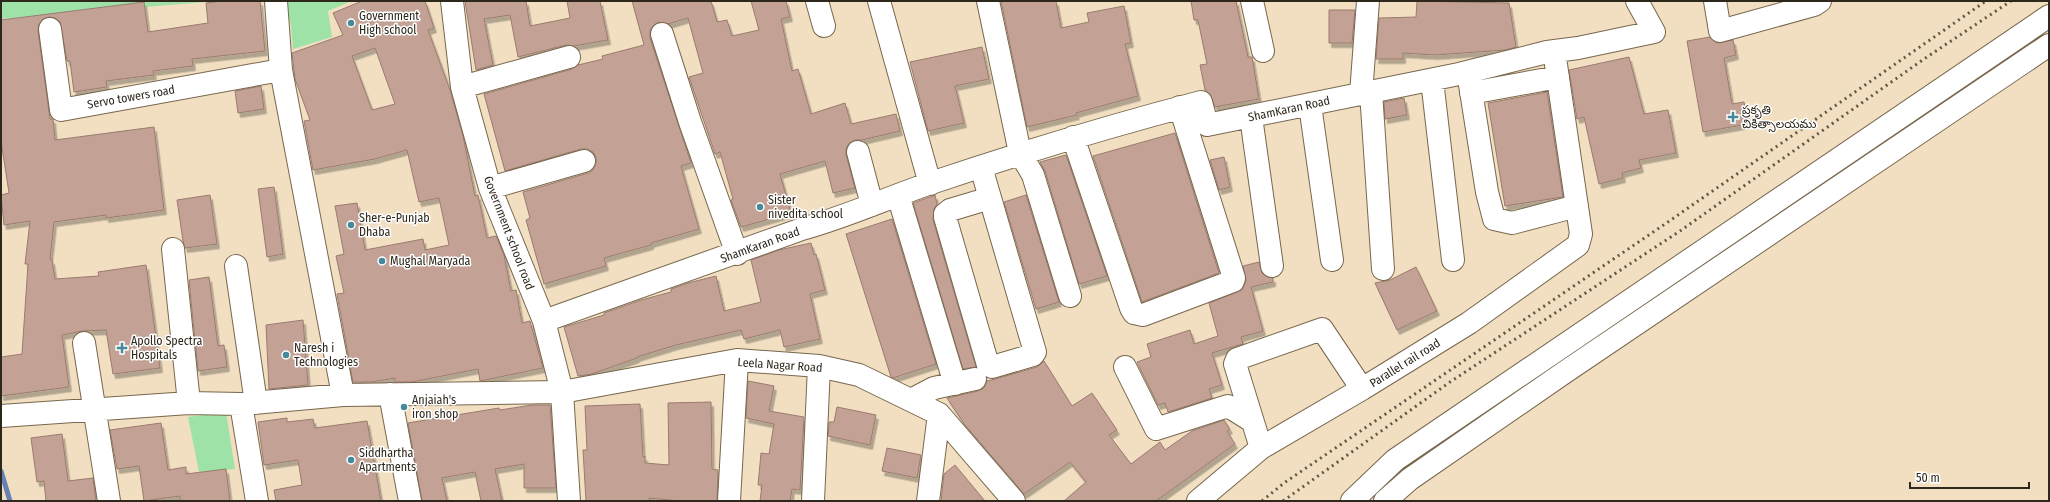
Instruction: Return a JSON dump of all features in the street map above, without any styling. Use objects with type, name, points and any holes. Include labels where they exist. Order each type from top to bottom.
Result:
[{"type":"street","points":[[276,1],[281,70],[343,395]]},
{"type":"street","name":"Government school road","points":[[452,1],[462,87],[490,188],[544,321],[562,392]]},
{"type":"street","points":[[817,1],[824,26]]},
{"type":"street","points":[[879,1],[930,184]]},
{"type":"street","points":[[988,1],[1020,153],[1033,175],[1070,296]]},
{"type":"street","points":[[1252,1],[1263,51]]},
{"type":"street","points":[[1368,1],[1366,93],[1383,269]]},
{"type":"street","name":"ShamKaran Road","points":[[544,321],[802,230],[827,223],[898,195],[1020,153],[1180,107],[1201,102],[1207,125],[1432,80],[1554,51],[1578,48],[1654,32],[1637,1]]},
{"type":"street","points":[[1715,1],[1720,31],[1814,5],[1820,1]]},
{"type":"street","points":[[1352,501],[1401,456],[2049,16]]},
{"type":"street","name":"Servo towers road","points":[[50,29],[61,110],[281,70]]},
{"type":"street","points":[[662,34],[690,122],[737,254]]},
{"type":"street","points":[[1385,501],[1410,479],[1558,376],[2049,45]]},
{"type":"street","name":"Parallel rail road","points":[[1198,501],[1261,448],[1362,389],[1469,323],[1578,245],[1581,234],[1554,51]]},
{"type":"street","points":[[462,87],[569,58]]},
{"type":"street","points":[[1468,72],[1487,192],[1494,219],[1512,223],[1577,206]]},
{"type":"street","points":[[1471,93],[1558,76]]},
{"type":"street","points":[[1432,80],[1453,260]]},
{"type":"street","points":[[1310,105],[1332,260]]},
{"type":"street","points":[[1073,137],[1131,308],[1134,313],[1143,315],[1234,281],[1180,107]]},
{"type":"street","points":[[1251,117],[1272,266]]},
{"type":"street","points":[[858,152],[872,205]]},
{"type":"street","points":[[490,188],[584,161]]},
{"type":"street","points":[[981,167],[1035,352],[1033,355],[992,367],[988,365],[945,217],[945,214],[950,210],[990,198]]},
{"type":"street","points":[[898,195],[965,382],[934,388],[911,400]]},
{"type":"street","points":[[173,249],[189,403]]},
{"type":"street","points":[[236,266],[257,501]]},
{"type":"street","points":[[1261,448],[1235,361],[1319,329],[1325,331],[1362,389]]},
{"type":"street","points":[[84,342],[108,501]]},
{"type":"street","points":[[729,501],[737,360]]},
{"type":"street","name":"Leela Nagar Road","points":[[1,416],[94,411],[189,403],[248,403],[343,395],[562,392],[737,360],[819,366],[859,375],[939,414]]},
{"type":"street","points":[[813,501],[819,366]]},
{"type":"street","points":[[1125,367],[1156,429],[1228,406],[1252,421]]},
{"type":"street","points":[[562,392],[569,501]]},
{"type":"street","points":[[390,394],[410,501]]},
{"type":"street","points":[[928,501],[939,414]]},
{"type":"street","points":[[939,414],[1014,501]]},
{"type":"green space","points":[[1,1],[218,1],[1,19]]},
{"type":"green space","points":[[284,1],[352,1],[328,11],[332,37],[293,49],[291,25]]},
{"type":"green space","points":[[226,412],[235,469],[199,472],[188,417]]},
{"type":"building","points":[[223,1],[260,1],[265,51],[192,59],[193,66],[153,71],[154,75],[106,81],[107,87],[74,92],[70,61],[67,61],[60,22],[55,18],[49,17],[43,19],[39,24],[38,31],[50,119],[53,119],[55,140],[154,127],[164,210],[106,218],[106,215],[54,222],[50,259],[52,260],[55,279],[99,276],[98,272],[146,265],[160,368],[113,374],[106,330],[82,331],[62,335],[69,387],[1,396],[1,357],[22,354],[28,264],[25,264],[30,221],[4,225],[1,195],[9,193],[1,141],[1,20],[144,2],[148,32],[208,23],[206,3]]},
{"type":"building","points":[[362,1],[425,1],[434,28],[428,30],[450,90],[463,136],[475,196],[478,195],[487,238],[496,236],[504,255],[511,291],[516,290],[522,323],[530,321],[543,368],[480,381],[478,369],[412,382],[395,382],[395,378],[372,382],[353,382],[337,294],[344,293],[336,256],[344,254],[335,206],[357,203],[365,250],[423,239],[425,250],[449,245],[439,198],[419,202],[407,150],[375,159],[313,170],[304,121],[310,120],[295,79],[292,53],[343,35],[333,13]],"holes":[[[375,48],[395,104],[372,110],[352,56]]]},
{"type":"building","points":[[465,1],[526,1],[530,26],[570,18],[567,1],[600,1],[608,40],[574,46],[566,45],[518,57],[510,15],[484,19],[493,65],[476,70]]},
{"type":"building","points":[[632,1],[711,1],[717,22],[727,20],[732,36],[759,30],[751,1],[786,1],[790,17],[781,19],[792,71],[798,69],[811,114],[845,103],[851,124],[896,114],[900,131],[862,140],[855,140],[849,143],[846,149],[846,155],[855,188],[833,193],[825,161],[780,174],[791,213],[741,227],[731,200],[733,199],[720,152],[715,154],[689,77],[703,73],[688,18],[668,24],[658,22],[650,31],[650,38],[691,163],[681,166],[699,229],[651,243],[651,245],[604,258],[606,266],[544,284],[526,220],[530,218],[523,192],[588,173],[593,170],[596,164],[596,157],[593,152],[587,149],[581,149],[505,171],[484,94],[572,69],[578,65],[603,59],[602,56],[644,45]]},
{"type":"building","points":[[1001,1],[1056,1],[1061,28],[1089,22],[1087,13],[1124,6],[1131,43],[1125,44],[1138,96],[1076,113],[1077,115],[1027,127]]},
{"type":"building","points":[[1191,1],[1236,1],[1248,57],[1252,57],[1259,99],[1215,107],[1210,94],[1205,90],[1200,65],[1207,64],[1198,20],[1194,20]]},
{"type":"building","points":[[1417,1],[1509,3],[1516,47],[1505,50],[1435,55],[1403,53],[1403,59],[1376,59],[1379,18],[1416,17]]},
{"type":"building","points":[[1329,10],[1355,10],[1352,43],[1329,43]]},
{"type":"building","points":[[1710,37],[1717,43],[1733,40],[1736,55],[1724,58],[1732,104],[1744,102],[1748,124],[1703,132],[1687,41]]},
{"type":"building","points":[[982,47],[989,79],[955,86],[964,123],[928,131],[910,62]]},
{"type":"building","points":[[1629,57],[1644,114],[1668,110],[1676,153],[1639,160],[1641,168],[1622,173],[1623,178],[1599,184],[1584,117],[1577,119],[1569,70]]},
{"type":"building","points":[[261,86],[264,109],[238,113],[235,91]]},
{"type":"building","points":[[1547,92],[1563,197],[1505,206],[1488,103]]},
{"type":"building","points":[[1404,98],[1407,115],[1385,119],[1384,102]]},
{"type":"building","points":[[1175,133],[1219,273],[1142,302],[1093,156]]},
{"type":"building","points":[[1066,155],[1107,276],[1079,284],[1045,171],[1040,162]]},
{"type":"building","points":[[1224,157],[1230,187],[1219,190],[1210,160]]},
{"type":"building","points":[[274,187],[283,254],[267,257],[258,189]]},
{"type":"building","points":[[210,195],[217,244],[185,248],[177,200]]},
{"type":"building","points":[[935,195],[937,204],[934,209],[933,220],[976,367],[963,369],[913,203]]},
{"type":"building","points":[[1026,195],[1059,302],[1036,309],[1004,202]]},
{"type":"building","points":[[892,219],[936,364],[893,378],[891,377],[846,234]]},
{"type":"building","points":[[811,243],[814,255],[816,254],[825,290],[810,294],[820,339],[784,347],[780,330],[744,339],[741,330],[676,345],[637,357],[592,374],[578,376],[564,327],[604,315],[604,313],[641,300],[671,292],[671,289],[688,283],[716,276],[724,311],[761,302],[751,260],[779,250]]},
{"type":"building","points":[[1259,262],[1262,273],[1267,277],[1273,278],[1273,282],[1251,287],[1263,331],[1241,337],[1243,344],[1212,353],[1222,385],[1209,389],[1212,398],[1168,412],[1165,403],[1158,405],[1137,362],[1151,357],[1147,344],[1190,330],[1194,344],[1218,336],[1209,303],[1242,290],[1246,281],[1243,266]]},
{"type":"building","points":[[1416,267],[1437,311],[1397,330],[1375,283],[1390,280]]},
{"type":"building","points":[[209,277],[218,346],[224,345],[227,367],[198,371],[189,280]]},
{"type":"building","name":"Naresh i Technologies","points":[[303,320],[308,385],[269,389],[266,325]]},
{"type":"building","points":[[1044,361],[1072,406],[1092,393],[1117,430],[1109,435],[1131,464],[1160,442],[1165,450],[1192,431],[1224,420],[1230,429],[1227,431],[1235,444],[1156,501],[1064,501],[1086,482],[1070,462],[1024,494],[965,425],[947,398],[978,391],[984,388],[987,380],[988,381],[1037,367]]},
{"type":"building","points":[[748,381],[774,386],[769,411],[804,417],[800,490],[792,489],[790,501],[760,501],[762,485],[758,485],[761,453],[769,454],[774,424],[746,418]]},
{"type":"building","points":[[711,402],[712,469],[718,470],[717,501],[679,501],[649,498],[650,501],[586,501],[583,450],[587,450],[585,406],[640,404],[643,457],[645,456],[645,463],[669,465],[668,403]]},
{"type":"building","points":[[532,405],[550,405],[556,488],[524,488],[524,464],[495,469],[502,501],[481,501],[475,472],[442,478],[447,501],[422,501],[408,423],[499,408],[500,410]]},
{"type":"building","points":[[837,407],[876,415],[870,445],[828,436],[829,422],[834,422]]},
{"type":"building","points":[[287,418],[287,422],[313,419],[315,428],[367,421],[381,501],[276,501],[274,490],[302,485],[298,460],[264,465],[258,422]]},
{"type":"building","points":[[161,423],[168,470],[186,467],[186,474],[226,469],[230,501],[180,501],[180,496],[144,501],[139,466],[117,469],[110,430]]},
{"type":"building","points":[[62,434],[68,481],[93,478],[96,501],[46,501],[44,481],[37,482],[31,438]]},
{"type":"building","points":[[887,448],[921,455],[917,478],[882,471]]},
{"type":"building","points":[[955,465],[985,501],[941,501],[944,474]]},
{"type":"waterway","points":[[1,471],[10,501]]},
{"type":"railway","points":[[1262,501],[1284,483],[1665,224],[1986,1]]},
{"type":"railway","points":[[1283,501],[1450,382],[1680,231],[1924,59],[2011,1]]},
{"type":"place","name":"Government High school","points":[[351,23]]},
{"type":"place","name":"ప్రకృతి చికిత్సాలయము","points":[[1733,117]]},
{"type":"place","name":"Sister nivedita school","points":[[760,207]]},
{"type":"place","name":"Sher-e-Punjab Dhaba","points":[[351,225]]},
{"type":"place","name":"Mughal Maryada","points":[[382,261]]},
{"type":"place","name":"Apollo Spectra Hospitals","points":[[122,348]]},
{"type":"place","name":"Naresh i Technologies","points":[[286,355]]},
{"type":"place","name":"Anjaiah's iron shop","points":[[404,407]]},
{"type":"place","name":"Siddhartha Apartments","points":[[351,460]]}]
